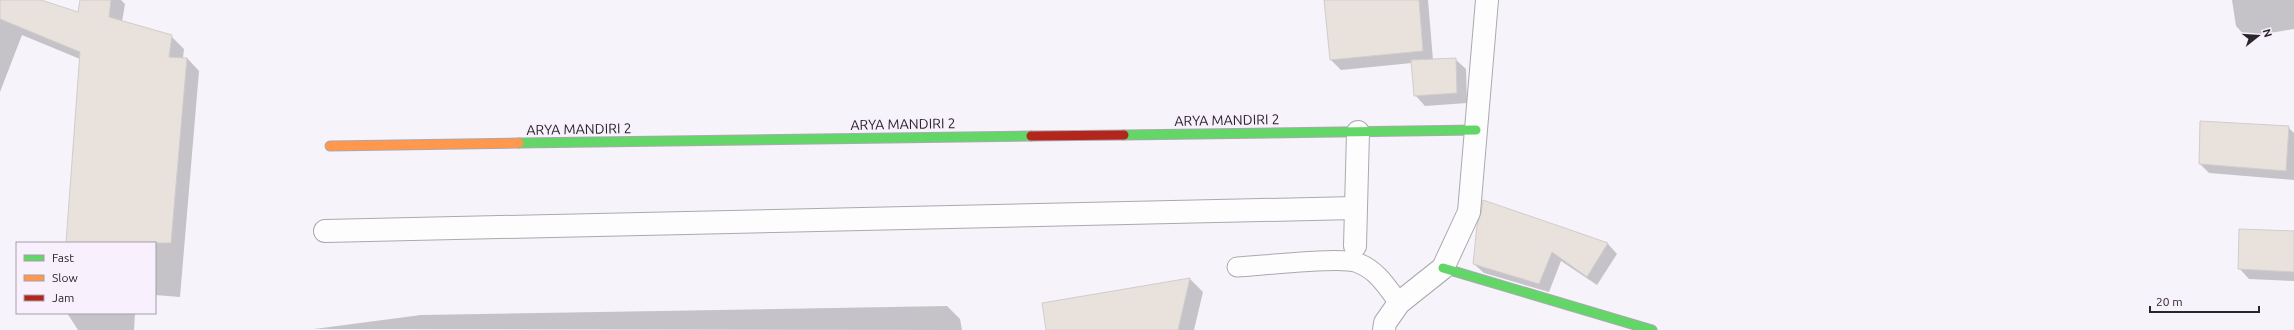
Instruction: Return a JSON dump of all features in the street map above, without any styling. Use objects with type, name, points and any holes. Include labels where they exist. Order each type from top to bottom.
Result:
[{"type":"street","points":[[1384,330],[1385,322],[1399,302],[1443,268],[1469,212],[1487,0]]},
{"type":"street","name":"ARYA MANDIRI 2","points":[[330,146],[1476,130]]},
{"type":"street","points":[[1355,246],[1358,132]]},
{"type":"street","points":[[325,231],[1355,208]]},
{"type":"street","points":[[1443,268],[1652,330]]},
{"type":"lane","points":[[1237,267],[1329,261],[1357,262],[1376,273],[1399,302]]},
{"type":"building","points":[[0,0],[41,0],[78,12],[80,0],[111,0],[109,17],[172,35],[169,57],[187,58],[171,243],[66,242],[80,52],[0,19]]},
{"type":"building","points":[[1324,0],[1419,0],[1423,51],[1330,60]]},
{"type":"building","points":[[1456,58],[1457,93],[1414,96],[1411,60]]},
{"type":"building","points":[[2200,121],[2289,126],[2286,171],[2199,164]]},
{"type":"building","points":[[1483,200],[1608,243],[1587,277],[1552,252],[1539,284],[1473,264],[1477,225]]},
{"type":"building","points":[[2239,229],[2294,231],[2294,272],[2238,269]]},
{"type":"building","points":[[1190,278],[1178,330],[1046,330],[1042,303]]},
{"type":"traffic: fast","points":[[1124,135],[1476,130]]},
{"type":"traffic: fast","points":[[519,143],[1031,136]]},
{"type":"traffic: fast","points":[[1443,268],[1652,330]]},
{"type":"traffic: slow","points":[[330,146],[519,143]]},
{"type":"traffic: jam","points":[[1031,136],[1124,135]]}]
